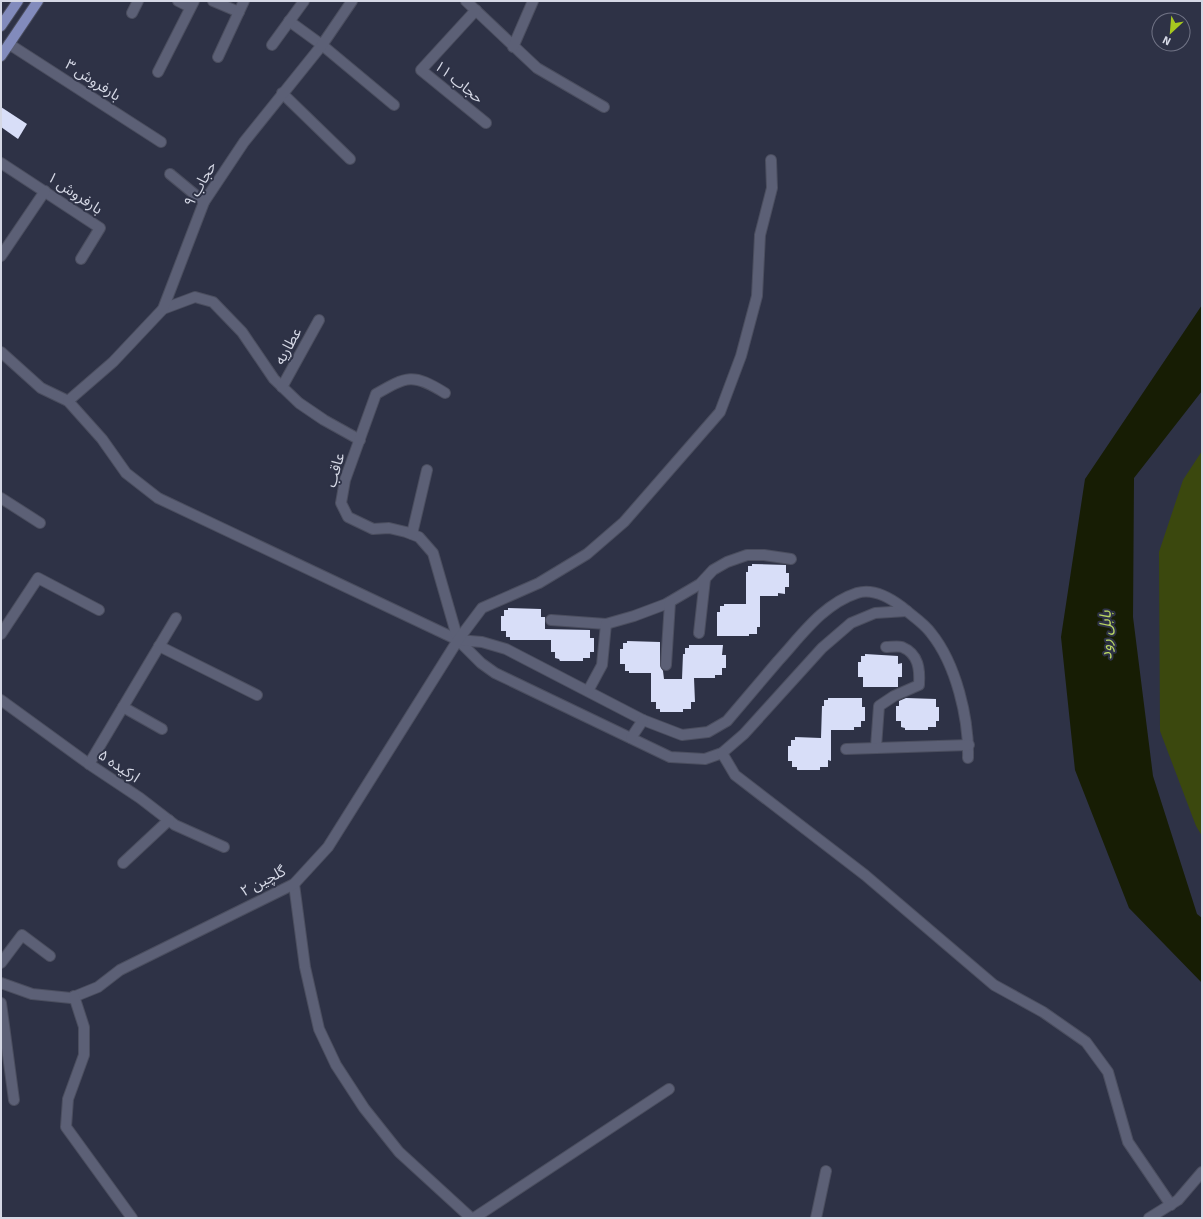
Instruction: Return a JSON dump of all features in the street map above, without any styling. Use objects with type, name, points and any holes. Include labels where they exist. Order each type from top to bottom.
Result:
[{"type":"main road","points":[[1,26],[18,1]]},
{"type":"main road","points":[[1,56],[38,1]]},
{"type":"street","points":[[132,14],[138,1]]},
{"type":"street","points":[[158,72],[192,4],[178,1]]},
{"type":"street","points":[[213,1],[239,12]]},
{"type":"street","points":[[218,57],[244,1]]},
{"type":"street","points":[[272,45],[304,1]]},
{"type":"street","name":"حجاب ۹","points":[[68,401],[113,362],[163,310],[204,202],[244,142],[322,45],[352,1]]},
{"type":"street","points":[[466,1],[537,68],[604,108]]},
{"type":"street","points":[[513,47],[533,1]]},
{"type":"street","name":"حجاب ۱۱","points":[[476,10],[421,70],[486,123]]},
{"type":"street","points":[[289,21],[322,45],[394,104]]},
{"type":"street","name":"بارفروش ۳","points":[[9,44],[161,142]]},
{"type":"street","points":[[282,93],[350,159]]},
{"type":"street","name":"گلچین ۲","points":[[1,983],[32,994],[71,998],[98,986],[120,970],[294,884],[328,847],[458,640],[482,608],[539,583],[587,554],[624,522],[720,412],[740,356],[757,296],[760,235],[772,188],[771,160]]},
{"type":"street","name":"بارفروش ۱","points":[[1,164],[45,190],[100,228],[81,259]]},
{"type":"street","points":[[170,174],[204,202]]},
{"type":"street","points":[[1,256],[45,190]]},
{"type":"street","points":[[163,310],[195,297],[213,302],[242,332],[274,379],[282,387],[299,402],[324,420],[360,440]]},
{"type":"street","name":"عطاریه","points":[[282,387],[319,320]]},
{"type":"street","points":[[1,352],[41,388],[68,401],[102,439],[126,474],[158,498],[458,640],[481,663],[495,673],[670,757],[705,759],[722,753],[744,734],[822,648],[851,623],[875,613],[907,611]]},
{"type":"street","name":"عاقب","points":[[445,393],[432,384],[410,378],[396,383],[376,394],[345,480],[341,503],[348,517],[373,529],[389,528],[412,534],[418,537],[433,552],[458,640]]},
{"type":"street","points":[[412,534],[427,470]]},
{"type":"street","points":[[1,498],[40,523]]},
{"type":"street","points":[[551,620],[606,624],[634,616],[670,602],[700,584],[713,570],[727,562],[747,555],[764,555],[791,559]]},
{"type":"street","points":[[1,634],[5,618],[38,578],[98,610]]},
{"type":"street","points":[[699,633],[705,579]]},
{"type":"street","points":[[458,640],[482,642],[506,649],[643,720],[682,735],[708,732],[727,721],[816,618],[838,603],[858,593],[875,592],[892,599],[907,611],[930,631],[943,649],[959,691],[968,745],[968,758]]},
{"type":"street","points":[[666,665],[670,602]]},
{"type":"street","points":[[89,764],[176,618]]},
{"type":"street","points":[[588,691],[602,665],[606,624]]},
{"type":"street","points":[[159,646],[257,695]]},
{"type":"street","points":[[876,747],[879,706],[894,696],[919,685],[920,670],[916,658],[901,647],[886,647]]},
{"type":"street","name":"ارکیده ۵","points":[[1,700],[89,764],[140,798],[175,825],[224,847]]},
{"type":"street","points":[[123,707],[162,729]]},
{"type":"street","points":[[631,738],[643,720]]},
{"type":"street","points":[[846,748],[968,745]]},
{"type":"street","points":[[722,753],[735,775],[865,875],[994,985],[1043,1012],[1086,1042],[1108,1072],[1128,1142],[1171,1205]]},
{"type":"street","points":[[123,863],[169,820]]},
{"type":"street","points":[[294,884],[305,967],[317,1021],[319,1029],[336,1065],[364,1108],[399,1152],[470,1218]]},
{"type":"street","points":[[1,963],[22,935],[50,956]]},
{"type":"street","points":[[74,996],[84,1027],[84,1055],[68,1099],[66,1127],[132,1218]]},
{"type":"street","points":[[1,1003],[14,1100]]},
{"type":"street","points":[[474,1218],[669,1089]]},
{"type":"street","points":[[816,1218],[826,1171]]},
{"type":"street","points":[[1149,1218],[1178,1200],[1198,1182],[1202,1172]]},
{"type":"green space","points":[[1202,451],[1202,836],[1196,826],[1160,731],[1159,552],[1183,480]]},
{"type":"water","name":"بابل رود","points":[[1202,305],[1202,391],[1134,478],[1133,617],[1153,776],[1197,914],[1202,918],[1202,983],[1129,908],[1075,770],[1061,637],[1085,479]]},
{"type":"building","points":[[1,107],[27,124],[18,139],[1,127]]},
{"type":"building","points":[[752,564],[786,565],[786,573],[789,573],[789,587],[785,587],[785,594],[778,593],[778,596],[760,596],[760,627],[757,627],[757,634],[749,634],[749,636],[717,636],[717,612],[720,612],[720,606],[724,606],[724,604],[746,604],[746,572],[748,572],[748,566],[752,566]]},
{"type":"building","points":[[508,608],[541,609],[541,617],[545,617],[545,629],[590,630],[590,638],[594,638],[594,652],[590,652],[590,658],[583,658],[583,661],[560,661],[559,659],[555,658],[555,652],[551,652],[551,640],[510,640],[510,637],[506,637],[506,631],[501,631],[501,616],[504,616],[504,610],[508,610]]},
{"type":"building","points":[[627,641],[660,642],[660,665],[663,671],[664,679],[682,679],[683,654],[685,654],[685,648],[689,648],[689,645],[723,645],[722,655],[726,655],[726,668],[722,668],[722,675],[715,675],[715,678],[694,678],[695,702],[691,702],[691,709],[683,709],[683,712],[660,712],[660,709],[656,709],[656,702],[651,702],[651,673],[629,673],[629,671],[625,671],[625,664],[620,664],[620,649],[623,649],[623,643],[627,643]]},
{"type":"building","points":[[865,654],[898,656],[898,664],[902,663],[902,677],[898,677],[898,687],[863,687],[863,677],[858,677],[858,662],[861,662],[861,656],[865,656]]},
{"type":"building","points":[[828,698],[862,698],[862,707],[865,707],[865,721],[861,721],[861,727],[854,727],[854,730],[831,730],[831,761],[828,760],[828,767],[820,767],[820,770],[797,770],[797,767],[792,767],[792,761],[788,761],[788,746],[791,746],[791,740],[795,740],[795,737],[821,738],[822,706],[824,706],[824,700],[828,700]]},
{"type":"building","points":[[906,698],[936,699],[936,707],[939,707],[939,721],[936,721],[936,727],[928,727],[928,730],[905,730],[905,728],[901,727],[901,721],[896,721],[896,706],[899,706],[899,701]]}]
